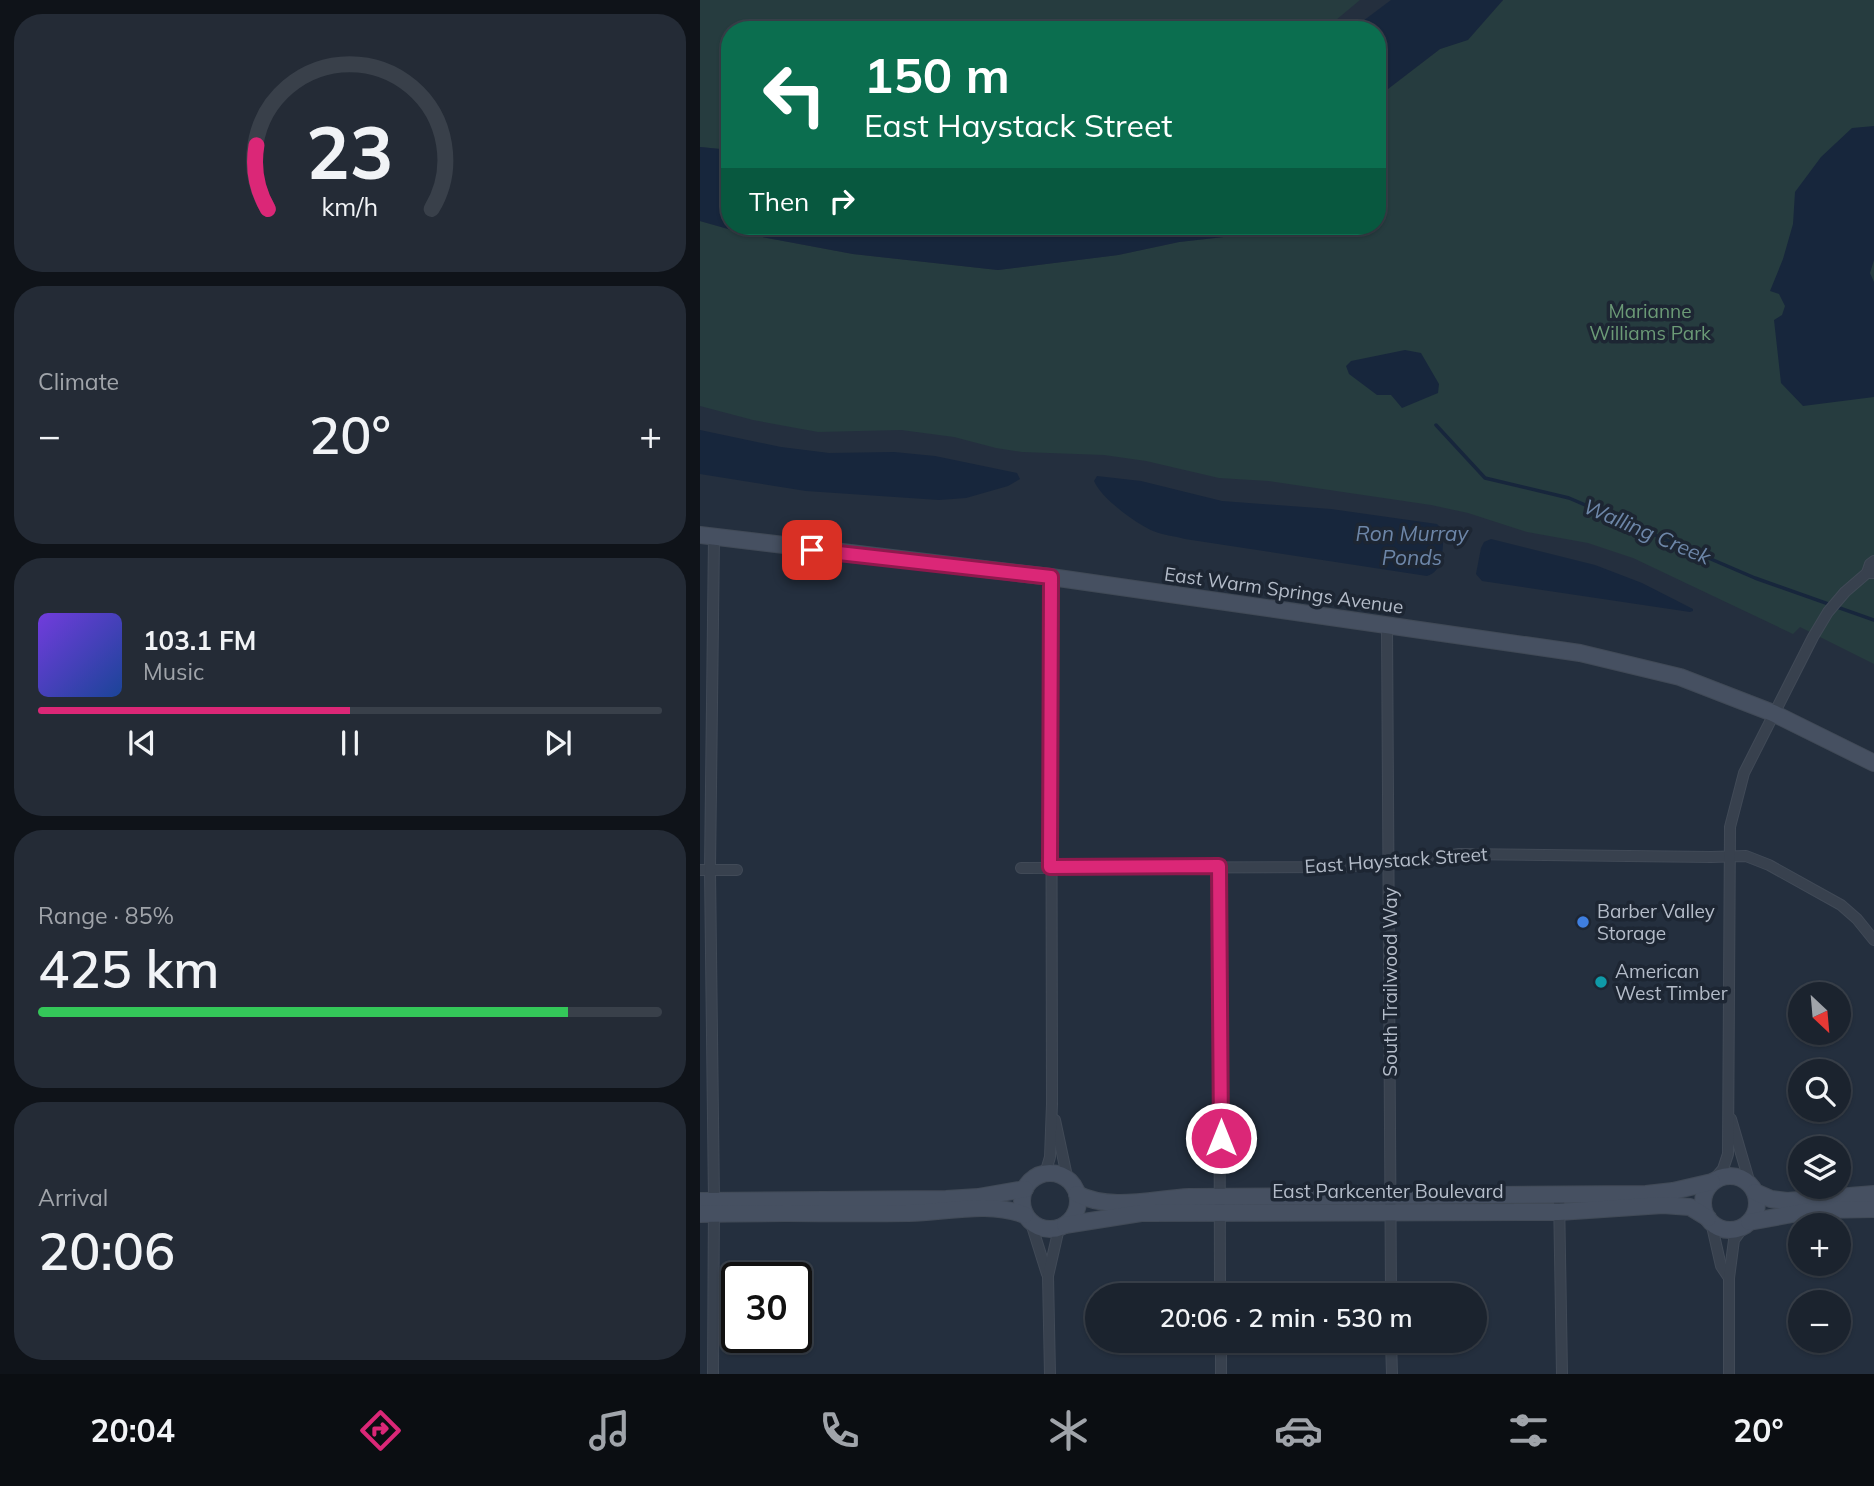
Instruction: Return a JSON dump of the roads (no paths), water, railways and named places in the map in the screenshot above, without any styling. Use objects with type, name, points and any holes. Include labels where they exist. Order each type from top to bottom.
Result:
[{"type":"street","name":"East Warm Springs Avenue","points":[[707,536],[1051,577],[1580,653],[1680,677],[1773,713],[1874,763]]},
{"type":"street","points":[[707,536],[707,1207],[713,1374]]},
{"type":"street","points":[[1729,1278],[1721,1266],[1703,1199],[1723,1168],[1728,1154],[1730,827],[1734,805],[1744,773],[1813,637],[1836,602],[1870,573],[1870,564],[1874,561]]},
{"type":"street","points":[[1045,1174],[1050,1157],[1052,1104],[1051,577]]},
{"type":"street","name":"South Trailwood Way","points":[[1387,627],[1391,1283]]},
{"type":"street","name":"East Warm Springs Avenue","points":[[1847,748],[1874,758]]},
{"type":"street","name":"East Haystack Street","points":[[1021,868],[1332,867],[1459,854],[1711,858],[1746,856],[1769,864],[1826,895],[1857,919],[1874,940]]},
{"type":"street","points":[[1219,866],[1220,1283]]},
{"type":"street","points":[[705,870],[737,870]]},
{"type":"street","points":[[1049,1374],[1048,1276],[1062,1226],[1077,1209],[1052,1104]]},
{"type":"street","points":[[1729,1114],[1737,1133],[1757,1207],[1734,1240],[1729,1278],[1729,1374]]},
{"type":"street","points":[[707,1207],[978,1197],[1025,1189],[1037,1177],[1045,1174],[1053,1174],[1073,1187]]},
{"type":"street","points":[[1712,1182],[1731,1175],[1745,1179],[1753,1188],[1771,1199],[1787,1201],[1874,1194]]},
{"type":"street","name":"East Parkcenter Boulevard","points":[[1559,1203],[1658,1194],[1712,1182]]},
{"type":"street","name":"East Parkcenter Boulevard","points":[[1073,1187],[1089,1200],[1103,1203],[1676,1205],[1690,1208],[1709,1220]]},
{"type":"street","points":[[1025,1189],[1022,1207],[1048,1276]]},
{"type":"street","points":[[1559,1203],[1562,1374]]},
{"type":"street","name":"East Parkcenter Boulevard","points":[[1062,1226],[1115,1215],[1221,1205]]},
{"type":"street","points":[[707,1207],[911,1213],[989,1207],[1007,1208],[1045,1229],[1062,1226]]},
{"type":"street","points":[[1709,1220],[1729,1230],[1747,1223],[1814,1210],[1874,1209]]},
{"type":"street","points":[[1221,1353],[1221,1374]]},
{"type":"street","points":[[1391,1353],[1392,1374]]},
{"type":"water","points":[[1391,0],[1503,0],[1468,40],[1440,49],[1386,90],[1386,21],[1363,21]]},
{"type":"water","points":[[1874,126],[1874,260],[1870,273],[1874,282],[1874,397],[1803,406],[1781,383],[1774,320],[1782,315],[1785,306],[1779,294],[1770,291],[1793,224],[1795,192],[1821,157],[1852,128]]},
{"type":"water","points":[[700,147],[721,149],[721,227],[700,221]]},
{"type":"water","points":[[751,235],[1234,235],[1179,242],[1118,255],[998,270],[853,254]]},
{"type":"water","points":[[1405,350],[1421,353],[1439,384],[1438,393],[1402,408],[1391,395],[1377,395],[1349,374],[1346,366],[1351,361]]},
{"type":"water","points":[[700,430],[781,447],[829,453],[894,452],[935,456],[1017,473],[1020,479],[1008,486],[966,498],[939,500],[806,491],[700,474]]},
{"type":"water","name":"Ron Murray Ponds","points":[[1097,476],[1141,481],[1222,501],[1331,509],[1437,524],[1444,531],[1442,558],[1437,569],[1427,576],[1185,539],[1153,531],[1137,522],[1098,488],[1094,481]]},
{"type":"water","name":"Ron Murray Ponds","points":[[1491,539],[1595,565],[1642,583],[1693,611],[1482,581],[1476,574],[1481,548],[1484,542]]},
{"type":"waterway","name":"Walling Creek","points":[[1436,425],[1485,478],[1569,498],[1755,578],[1874,620]]},
{"type":"place","name":"Barber Valley Storage","points":[[1583,922]]},
{"type":"place","name":"American West Timber","points":[[1601,982]]},
{"type":"park label","name":"Marianne Williams Park","points":[[1650,322]]}]
